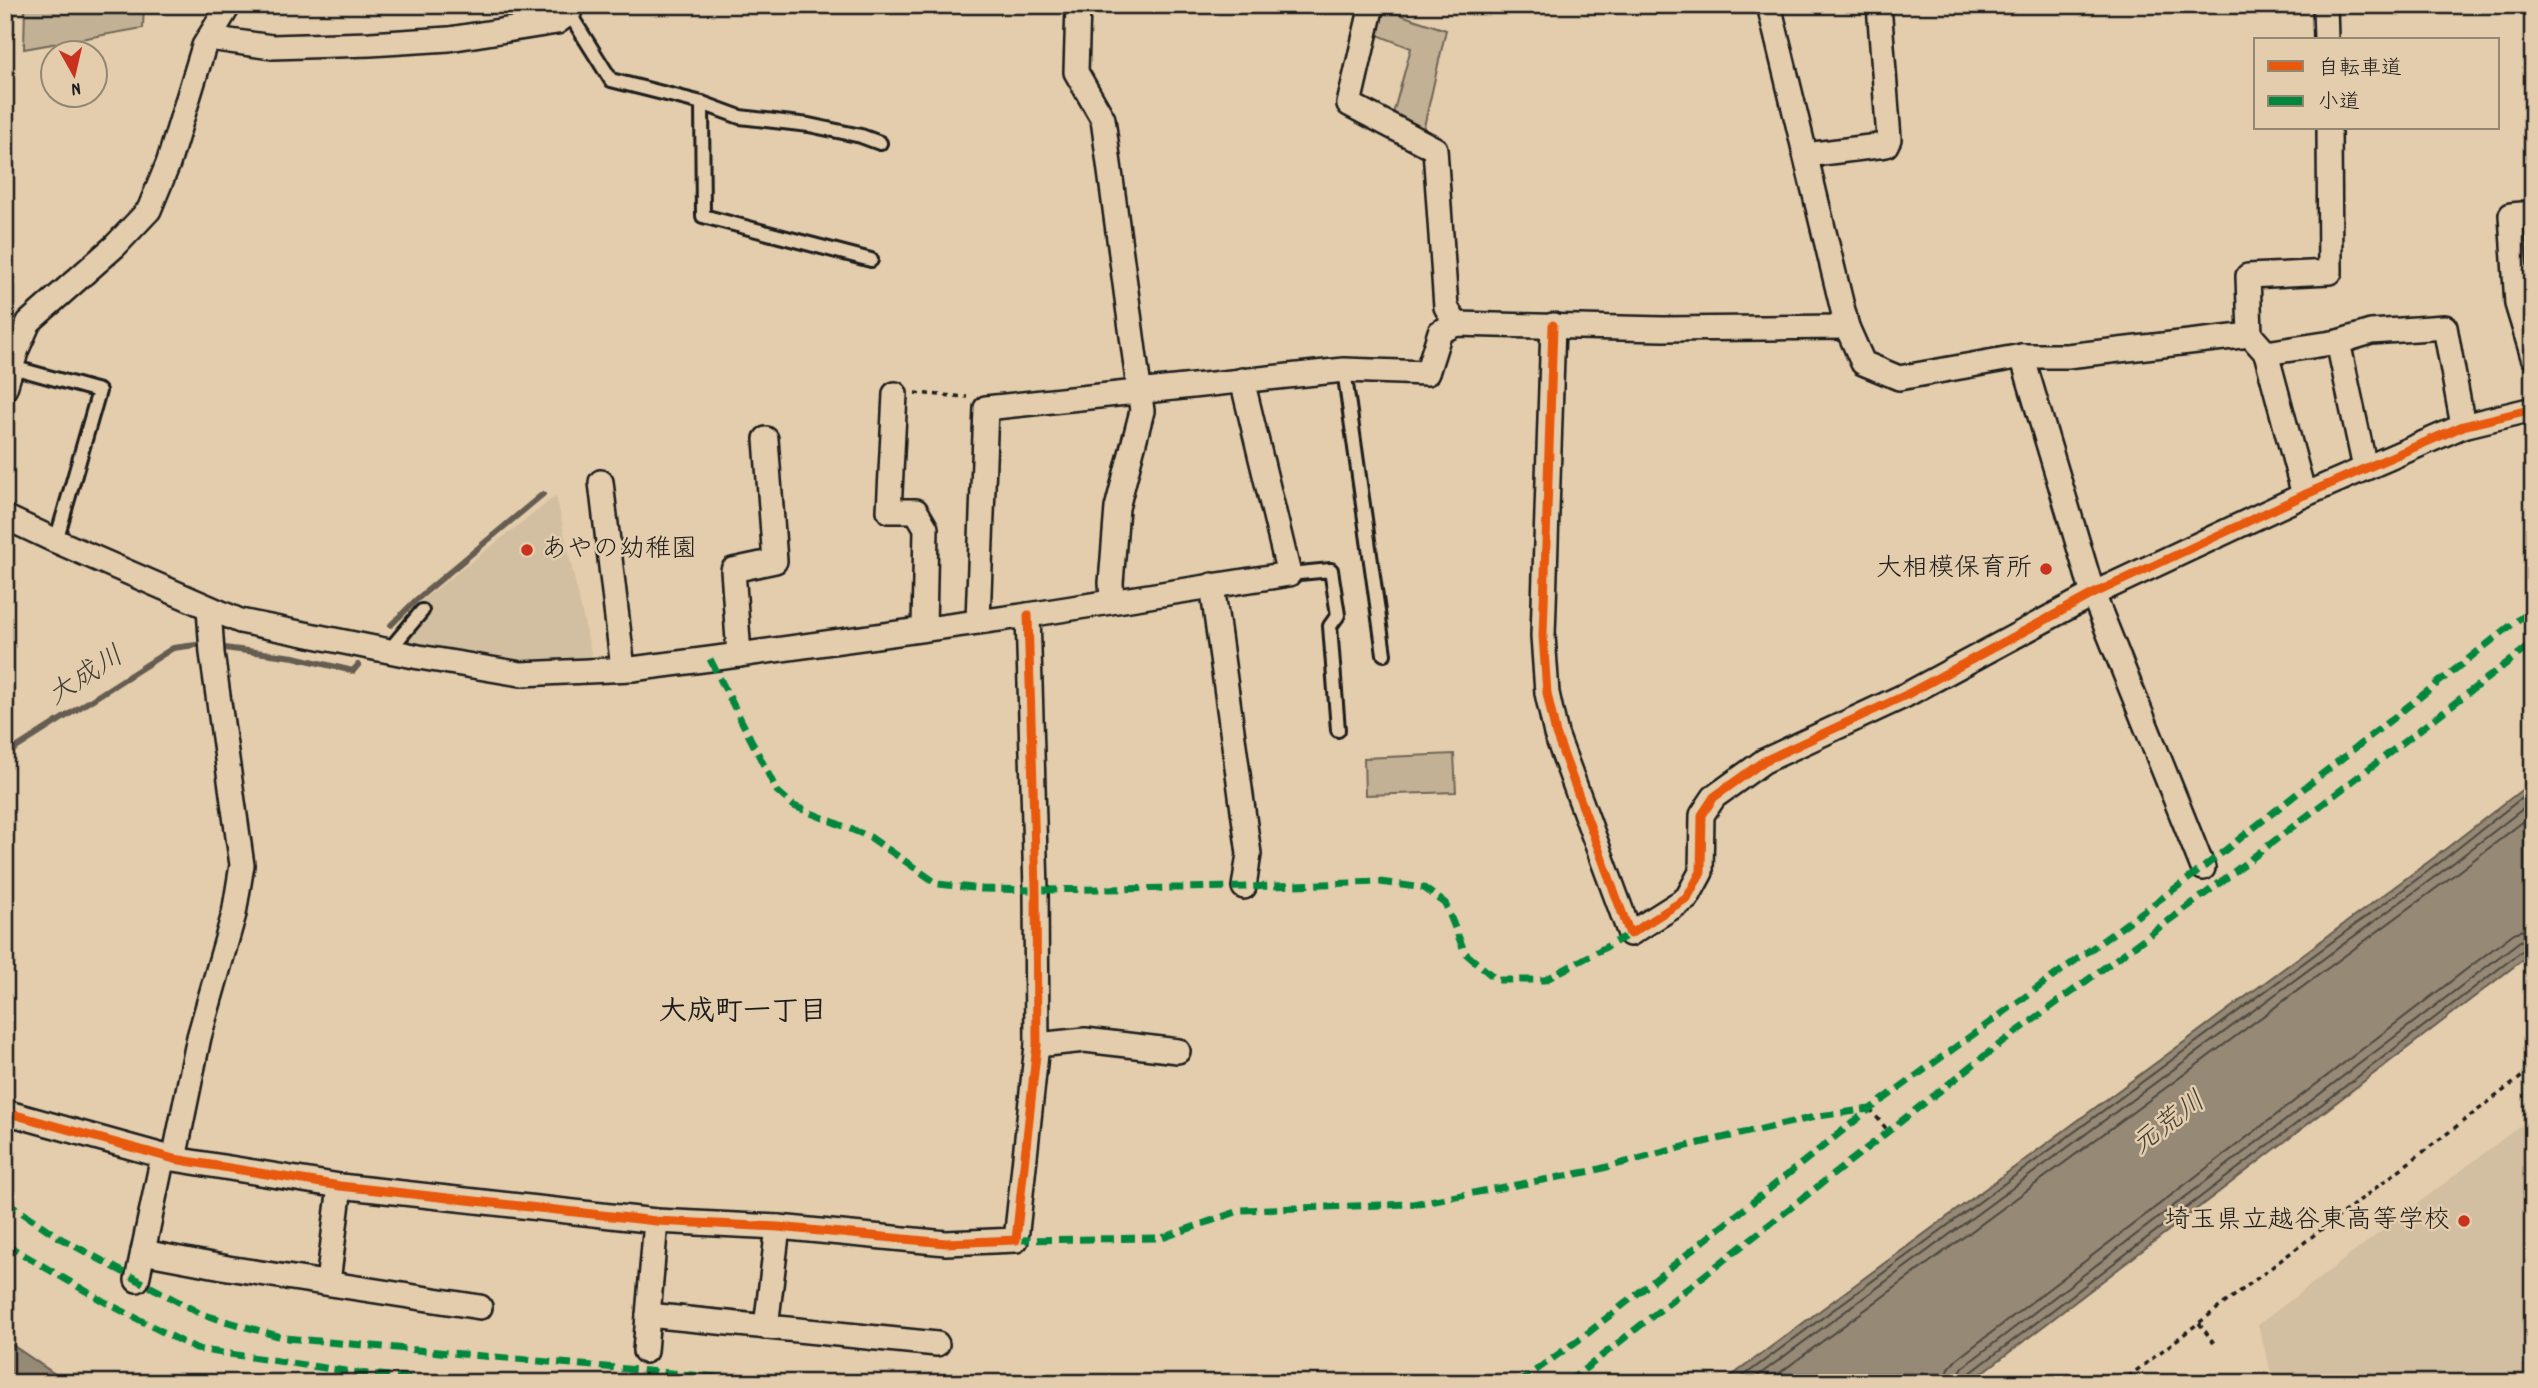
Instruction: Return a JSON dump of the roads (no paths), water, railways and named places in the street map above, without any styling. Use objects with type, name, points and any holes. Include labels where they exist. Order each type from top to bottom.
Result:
[{"type":"street","points":[[9,378],[29,322],[115,246],[149,210],[168,164],[204,46],[229,5]]},
{"type":"street","points":[[1078,5],[1076,72],[1103,119],[1142,411],[1117,508],[1112,600]]},
{"type":"street","points":[[1371,5],[1349,104],[1435,149],[1446,307],[1456,324]]},
{"type":"street","points":[[1769,5],[1847,327],[1863,363],[1899,378],[2022,356],[2067,356],[2250,335]]},
{"type":"street","points":[[1806,155],[1886,145],[1889,139],[1879,5]]},
{"type":"street","points":[[2325,5],[2326,38]]},
{"type":"street","points":[[209,38],[272,47],[449,38],[557,22],[571,9]]},
{"type":"street","points":[[2304,495],[2266,353],[2250,335],[2248,276],[2330,272],[2329,130]]},
{"type":"street","points":[[2533,213],[2511,215],[2517,304],[2533,357]]},
{"type":"street","points":[[978,620],[986,408],[1344,370],[1427,373],[1440,332],[1456,324],[1662,329],[1847,327]]},
{"type":"street","points":[[1553,325],[1544,636],[1547,693],[1556,734],[1630,934],[1687,898],[1701,872],[1702,815],[1714,797],[1764,761],[1906,695],[2093,594],[2304,495],[2463,426],[2533,409]]},
{"type":"street","points":[[2266,353],[2338,342],[2371,332],[2445,327],[2463,426]]},
{"type":"street","points":[[2338,342],[2365,468]]},
{"type":"street","points":[[2022,356],[2093,594],[2203,868]]},
{"type":"street","points":[[5,517],[240,621],[521,674],[623,669],[1028,615],[1289,574],[1242,380]]},
{"type":"street","points":[[895,394],[889,511],[916,511],[926,528],[923,628]]},
{"type":"street","points":[[739,655],[733,570],[775,561],[766,439]]},
{"type":"street","points":[[601,482],[623,669]]},
{"type":"street","points":[[1212,585],[1249,854],[1244,887]]},
{"type":"street","points":[[137,1280],[199,1037],[234,914],[242,865],[212,653],[209,608]]},
{"type":"street","points":[[5,1112],[168,1158],[340,1186],[656,1221],[778,1227],[946,1243],[1016,1240],[1037,1045],[1036,890],[1028,615]]},
{"type":"street","points":[[1037,1045],[1085,1040],[1178,1051]]},
{"type":"street","points":[[328,1282],[340,1186]]},
{"type":"street","points":[[645,1351],[656,1221]]},
{"type":"street","points":[[766,1327],[778,1227]]},
{"type":"street","points":[[143,1252],[480,1307]]},
{"type":"street","points":[[648,1315],[937,1344]]},
{"type":"lane","points":[[571,9],[611,80],[702,103],[740,117],[809,125],[861,136],[880,143]]},
{"type":"lane","points":[[702,103],[703,216],[871,260]]},
{"type":"lane","points":[[1344,370],[1384,654]]},
{"type":"lane","points":[[9,378],[99,391],[56,541]]},
{"type":"lane","points":[[1289,574],[1331,570],[1338,615],[1330,626],[1338,730]]},
{"type":"lane","points":[[395,652],[396,642],[422,611]]},
{"type":"water","name":"元荒川","points":[[2533,781],[2533,952],[1969,1383],[1722,1383],[2439,854]]},
{"type":"water","points":[[5,1340],[68,1383],[5,1383]]},
{"type":"waterway","name":"大成川","points":[[391,625],[416,600],[543,494]]},
{"type":"waterway","name":"大成川","points":[[5,755],[173,648],[196,645]]},
{"type":"waterway","name":"大成川","points":[[224,648],[294,657],[353,671],[358,665]]},
{"type":"place","name":"あやの幼稚園","points":[[527,550]]},
{"type":"place","name":"大相模保育所","points":[[2046,569]]},
{"type":"place","name":"埼玉県立越谷東高等学校","points":[[2464,1221]]},
{"type":"district","name":"大成町一丁目","points":[[743,1014]]}]
